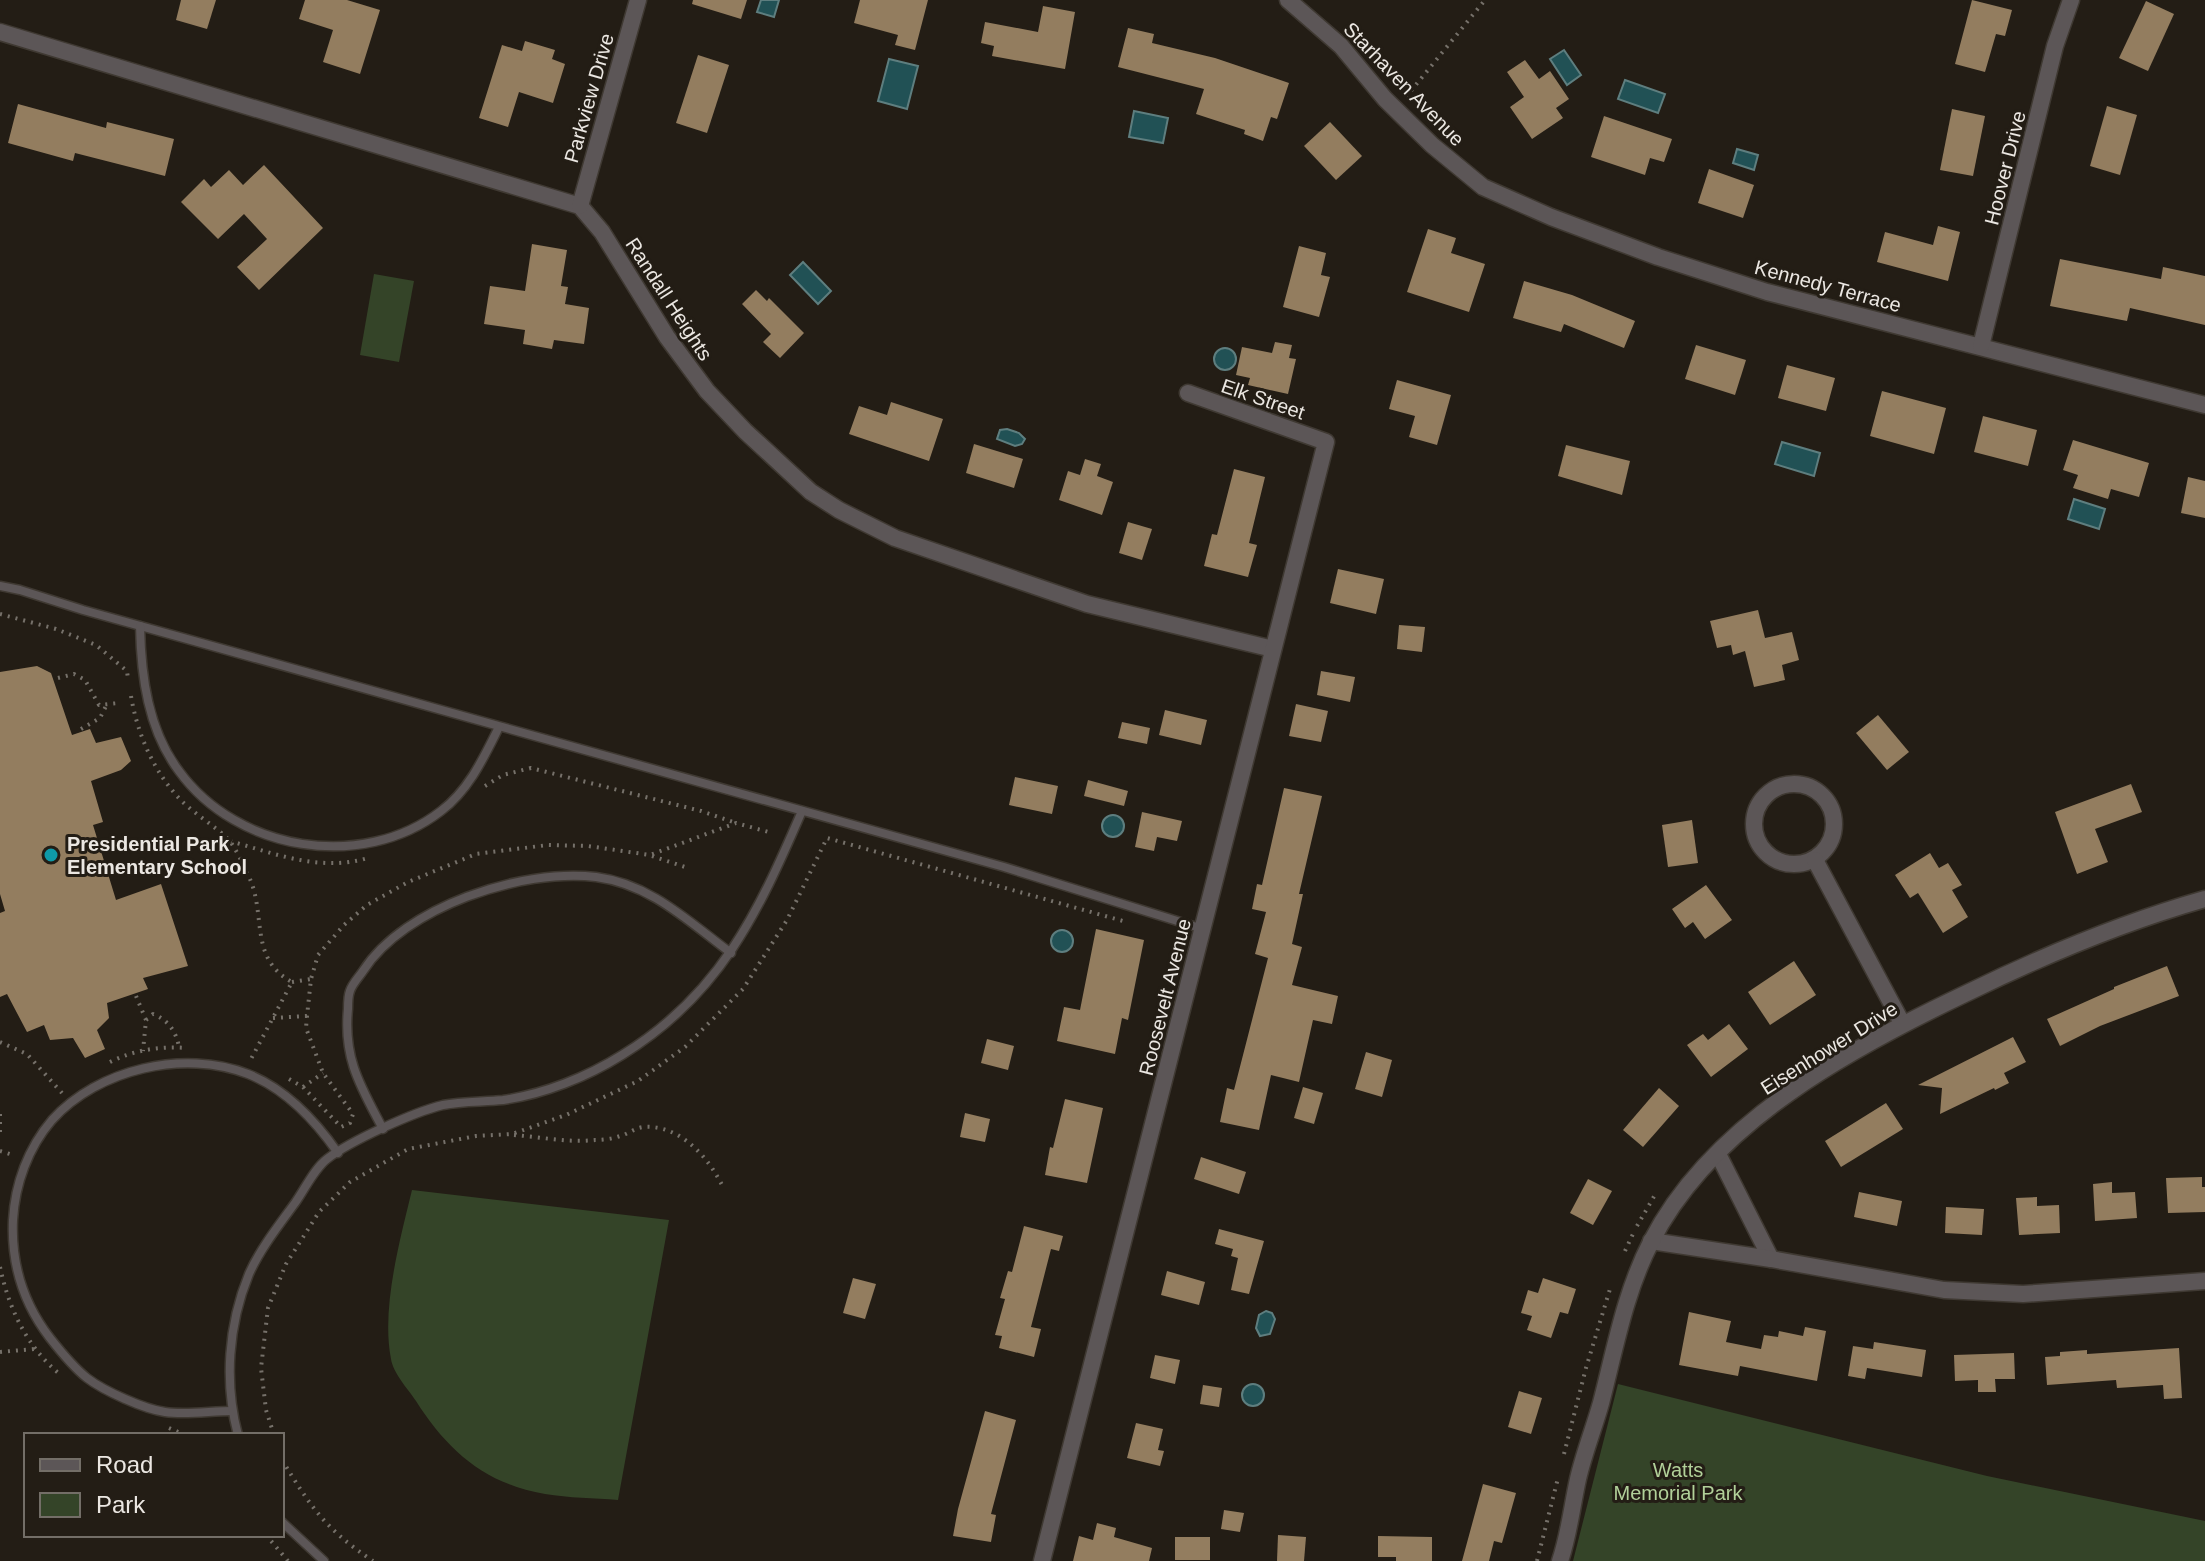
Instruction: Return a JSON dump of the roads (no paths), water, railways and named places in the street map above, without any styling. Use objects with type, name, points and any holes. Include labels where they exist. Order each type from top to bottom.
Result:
[{"type":"street","name":"Parkview Drive","points":[[580,206],[638,0]]},
{"type":"street","name":"Starhaven Avenue","points":[[1288,0],[1341,46],[1396,109],[1455,165]]},
{"type":"street","name":"Hoover Drive","points":[[1981,346],[2055,46],[2071,0]]},
{"type":"street","points":[[0,32],[580,206]]},
{"type":"street","name":"Kennedy Terrace","points":[[1455,165],[1483,187],[1551,217],[1658,257],[1767,292],[2205,405]]},
{"type":"street","name":"Randall Heights","points":[[580,206],[602,232],[667,337],[707,391],[811,492],[839,510],[895,538],[1087,604],[1273,649]]},
{"type":"street","name":"Elk Street","points":[[1188,393],[1326,442]]},
{"type":"street","name":"Roosevelt Avenue","points":[[1042,1561],[1326,442]]},
{"type":"street","points":[[1801,784],[1824,797],[1831,809],[1834,822],[1832,835],[1815,860],[1792,864],[1779,861],[1767,855],[1759,845],[1753,819],[1757,806],[1775,788],[1801,784]]},
{"type":"street","points":[[1815,860],[1902,1023]]},
{"type":"street","name":"Eisenhower Drive","points":[[1560,1561],[1579,1476],[1624,1311],[1651,1241],[1689,1185],[1718,1154],[1761,1114],[1812,1078],[1902,1023],[2096,935],[2205,899]]},
{"type":"street","points":[[1718,1154],[1771,1259]]},
{"type":"street","points":[[1651,1241],[1944,1290],[2023,1294],[2205,1281]]},
{"type":"lane","points":[[0,586],[1004,867],[1203,929]]},
{"type":"lane","points":[[140,626],[141,666],[152,719],[178,770],[199,794],[225,815],[256,833],[316,846],[377,843],[407,832],[440,812],[460,793],[476,771],[499,727]]},
{"type":"lane","points":[[238,1433],[232,1411],[229,1363],[250,1274],[278,1227],[326,1160],[383,1129],[443,1105],[530,1095],[592,1072],[623,1055],[677,1013],[711,981],[731,953],[768,888],[802,811]]},
{"type":"lane","points":[[383,1129],[352,1069],[346,1029],[350,991],[368,962],[401,931],[431,914],[462,899],[507,885],[550,876],[597,877],[643,890],[676,909],[731,953]]},
{"type":"lane","points":[[232,1411],[165,1412],[126,1398],[88,1379],[62,1354],[37,1321],[17,1276],[12,1238],[15,1193],[28,1156],[52,1120],[83,1093],[124,1074],[156,1065],[193,1062],[246,1073],[282,1094],[323,1130],[338,1153]]},
{"type":"lane","points":[[284,1524],[324,1561]]},
{"type":"water","points":[[761,0],[779,0],[774,17],[757,12]]},
{"type":"water","points":[[1564,50],[1581,75],[1567,85],[1550,59]]},
{"type":"water","points":[[889,59],[918,66],[907,109],[878,101]]},
{"type":"water","points":[[1625,80],[1665,94],[1658,113],[1618,99]]},
{"type":"water","points":[[1134,111],[1168,118],[1163,143],[1129,137]]},
{"type":"water","points":[[1737,149],[1758,155],[1754,170],[1733,163]]},
{"type":"water","points":[[803,262],[831,291],[818,304],[790,275]]},
{"type":"water","points":[[1221,348],[1229,348],[1236,359],[1229,370],[1221,370],[1214,363],[1214,355]]},
{"type":"water","points":[[1007,429],[1025,439],[1022,444],[1015,446],[997,439],[1000,430]]},
{"type":"water","points":[[1782,442],[1820,453],[1814,476],[1775,464]]},
{"type":"water","points":[[2074,499],[2105,509],[2099,529],[2068,519]]},
{"type":"water","points":[[1113,815],[1121,818],[1124,826],[1121,834],[1113,837],[1105,834],[1102,826],[1105,818]]},
{"type":"water","points":[[1062,930],[1070,933],[1073,941],[1070,949],[1062,952],[1054,949],[1051,941],[1054,933]]},
{"type":"water","points":[[1266,1311],[1272,1313],[1275,1319],[1270,1334],[1260,1336],[1256,1328],[1259,1315]]},
{"type":"water","points":[[1253,1384],[1261,1387],[1264,1395],[1261,1403],[1253,1406],[1245,1403],[1242,1395],[1245,1387]]},
{"type":"place","name":"Presidential Park Elementary School","points":[[51,855]]},
{"type":"park label","name":"Watts Memorial Park","points":[[1678,1482]]}]
